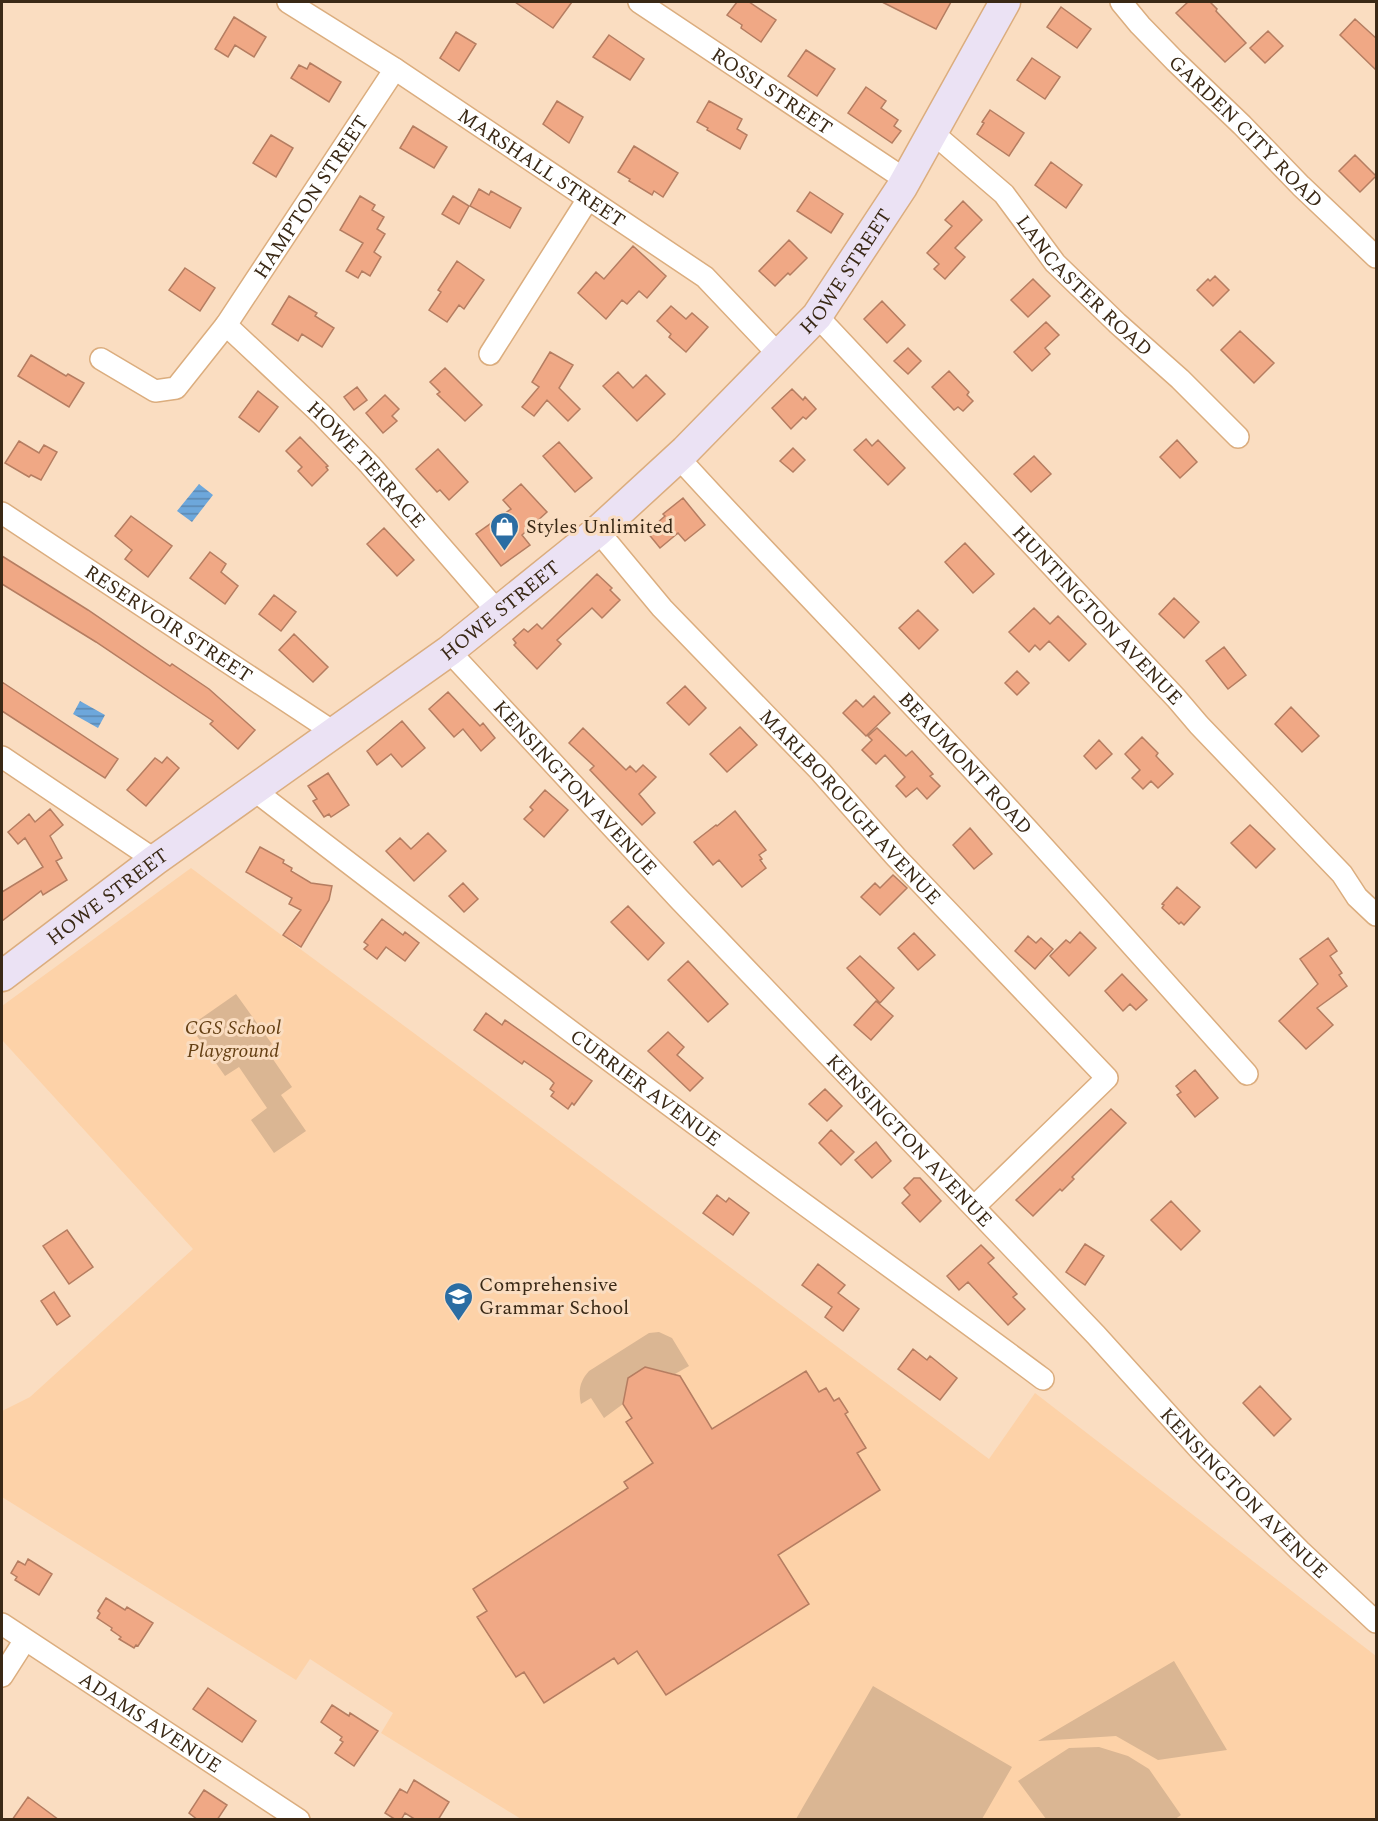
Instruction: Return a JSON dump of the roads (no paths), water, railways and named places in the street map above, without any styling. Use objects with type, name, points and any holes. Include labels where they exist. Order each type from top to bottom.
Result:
[{"type":"main road","name":"HOWE STREET","points":[[2,976],[155,860],[449,651],[598,531],[678,457],[817,316],[906,180],[1005,2]]},
{"type":"street","name":"MARSHALL STREET","points":[[288,2],[395,69],[705,277],[779,355]]},
{"type":"street","name":"ROSSI STREET","points":[[639,2],[906,180]]},
{"type":"street","name":"GARDEN CITY ROAD","points":[[1121,2],[1175,61],[1301,186],[1377,257]]},
{"type":"street","name":"HAMPTON STREET","points":[[101,359],[155,391],[176,388],[226,325],[395,69]]},
{"type":"street","name":"LANCASTER ROAD","points":[[933,133],[1004,194],[1055,263],[1238,437]]},
{"type":"street","points":[[489,354],[588,199]]},
{"type":"street","name":"HUNTINGTON AVENUE","points":[[817,316],[1199,725],[1342,874],[1357,897],[1377,915]]},
{"type":"street","name":"HOWE TERRACE","points":[[226,325],[321,414],[370,465],[498,612]]},
{"type":"street","name":"BEAUMONT ROAD","points":[[678,457],[755,542],[1063,867],[1247,1074]]},
{"type":"street","name":"RESERVOIR STREET","points":[[2,513],[335,733]]},
{"type":"street","name":"MARLBOROUGH AVENUE","points":[[598,531],[662,608],[811,762],[896,857],[1107,1078],[975,1206]]},
{"type":"street","name":"KENSINGTON AVENUE","points":[[449,651],[687,908],[975,1206],[1200,1450],[1300,1551],[1377,1622]]},
{"type":"street","points":[[2,758],[155,860]]},
{"type":"street","name":"CURRIER AVENUE","points":[[254,790],[449,940],[1043,1378]]},
{"type":"street","name":"ADAMS AVENUE","points":[[2,1624],[299,1820]]},
{"type":"street","points":[[2,1676],[25,1640]]},
{"type":"water","points":[[199,484],[213,495],[192,522],[177,511]]},
{"type":"water","points":[[80,701],[105,715],[98,728],[73,714]]},
{"type":"place","name":"Styles Unlimited","points":[[505,552]]},
{"type":"place","name":"Comprehensive Grammar School","points":[[458,1322]]},
{"type":"park label","name":"CGS School Playground","points":[[233,1038]]}]
